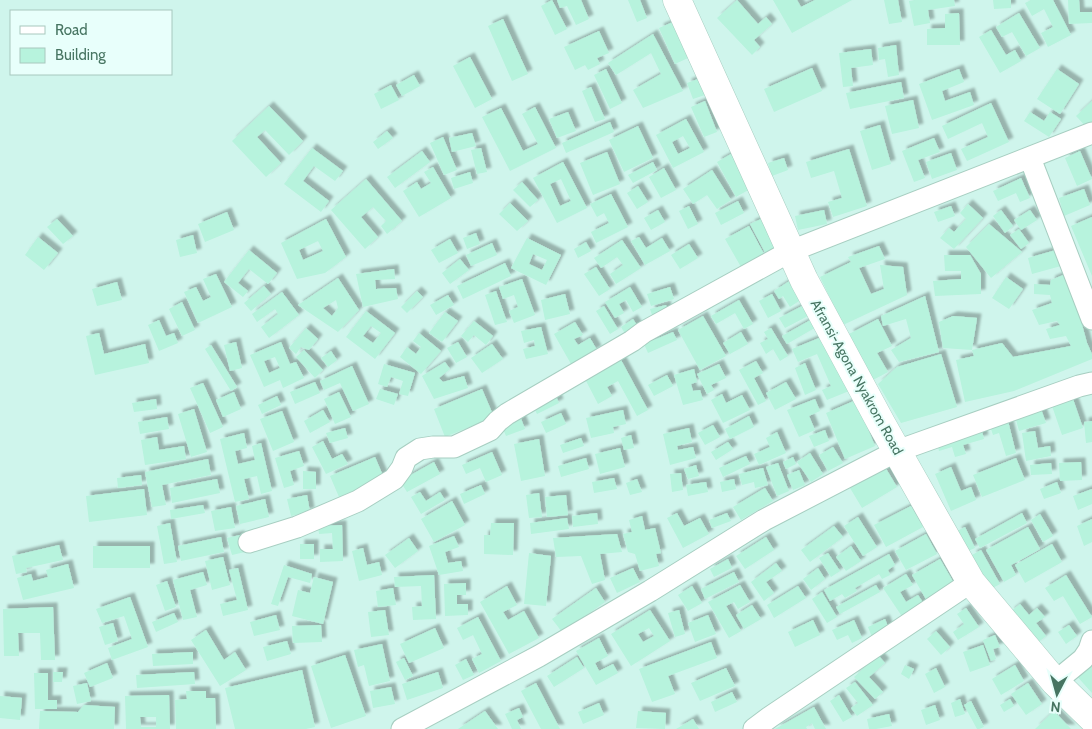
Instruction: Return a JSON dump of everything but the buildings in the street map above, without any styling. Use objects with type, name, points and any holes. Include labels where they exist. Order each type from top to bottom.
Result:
[{"type":"street","name":"Afransi-Agona Nyakrom Road","points":[[676,0],[809,288],[897,451],[971,582],[1055,682],[1092,718]]},
{"type":"street","points":[[249,542],[297,526],[358,501],[394,479],[406,458],[420,449],[454,447],[490,430],[507,414],[632,341],[644,332],[791,251],[1092,133]]},
{"type":"street","points":[[1030,158],[1092,319]]},
{"type":"street","points":[[402,729],[539,656],[650,591],[764,520],[897,451],[1078,386],[1092,383]]},
{"type":"street","points":[[754,729],[971,582]]},
{"type":"street","points":[[1055,682],[1083,660],[1092,641]]},
{"type":"shaded area","points":[[0,0],[1092,0],[1092,729],[0,729]]}]
